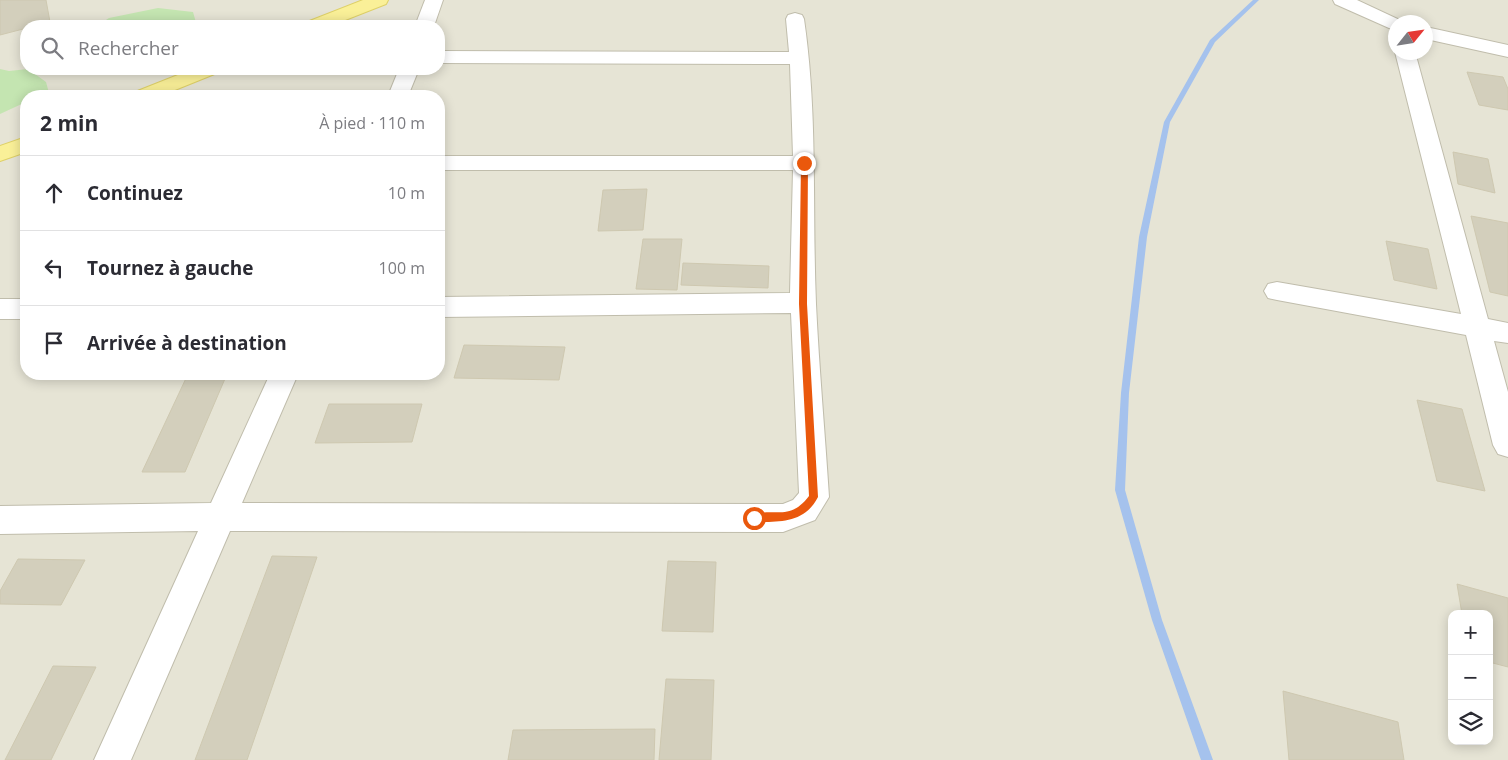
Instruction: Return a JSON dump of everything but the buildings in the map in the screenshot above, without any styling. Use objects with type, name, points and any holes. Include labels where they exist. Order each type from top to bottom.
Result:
[{"type":"main road","points":[[329,20],[379,0]]},
{"type":"main road","points":[[157,90],[195,75]]},
{"type":"main road","points":[[0,154],[20,146]]},
{"type":"street","points":[[427,20],[434,0]]},
{"type":"street","points":[[1342,0],[1388,20]]},
{"type":"street","points":[[0,520],[220,517],[783,518],[804,510],[814,497],[803,304],[804,163],[800,58],[795,19]]},
{"type":"street","points":[[1433,35],[1508,51]]},
{"type":"street","points":[[445,57],[800,58]]},
{"type":"street","points":[[1407,60],[1508,445]]},
{"type":"street","points":[[400,90],[407,75]]},
{"type":"street","points":[[445,163],[804,163]]},
{"type":"street","points":[[1277,291],[1478,326],[1508,333]]},
{"type":"street","points":[[445,307],[803,304]]},
{"type":"street","points":[[0,309],[20,309]]},
{"type":"street","points":[[112,760],[281,380]]},
{"type":"shaded area","points":[[0,0],[1508,0],[1508,760],[0,760]]},
{"type":"green space","points":[[158,8],[193,12],[195,20],[106,20]]},
{"type":"green space","points":[[0,69],[9,71],[20,70],[20,75],[36,75],[46,82],[48,90],[20,90],[20,105],[0,114]]},
{"type":"waterway","points":[[1207,760],[1157,620],[1120,490],[1125,393],[1143,237],[1167,122],[1212,41],[1256,0]]},
{"type":"route","points":[[754,518],[783,518],[795,514],[804,510],[814,497],[803,304],[804,163]]}]
